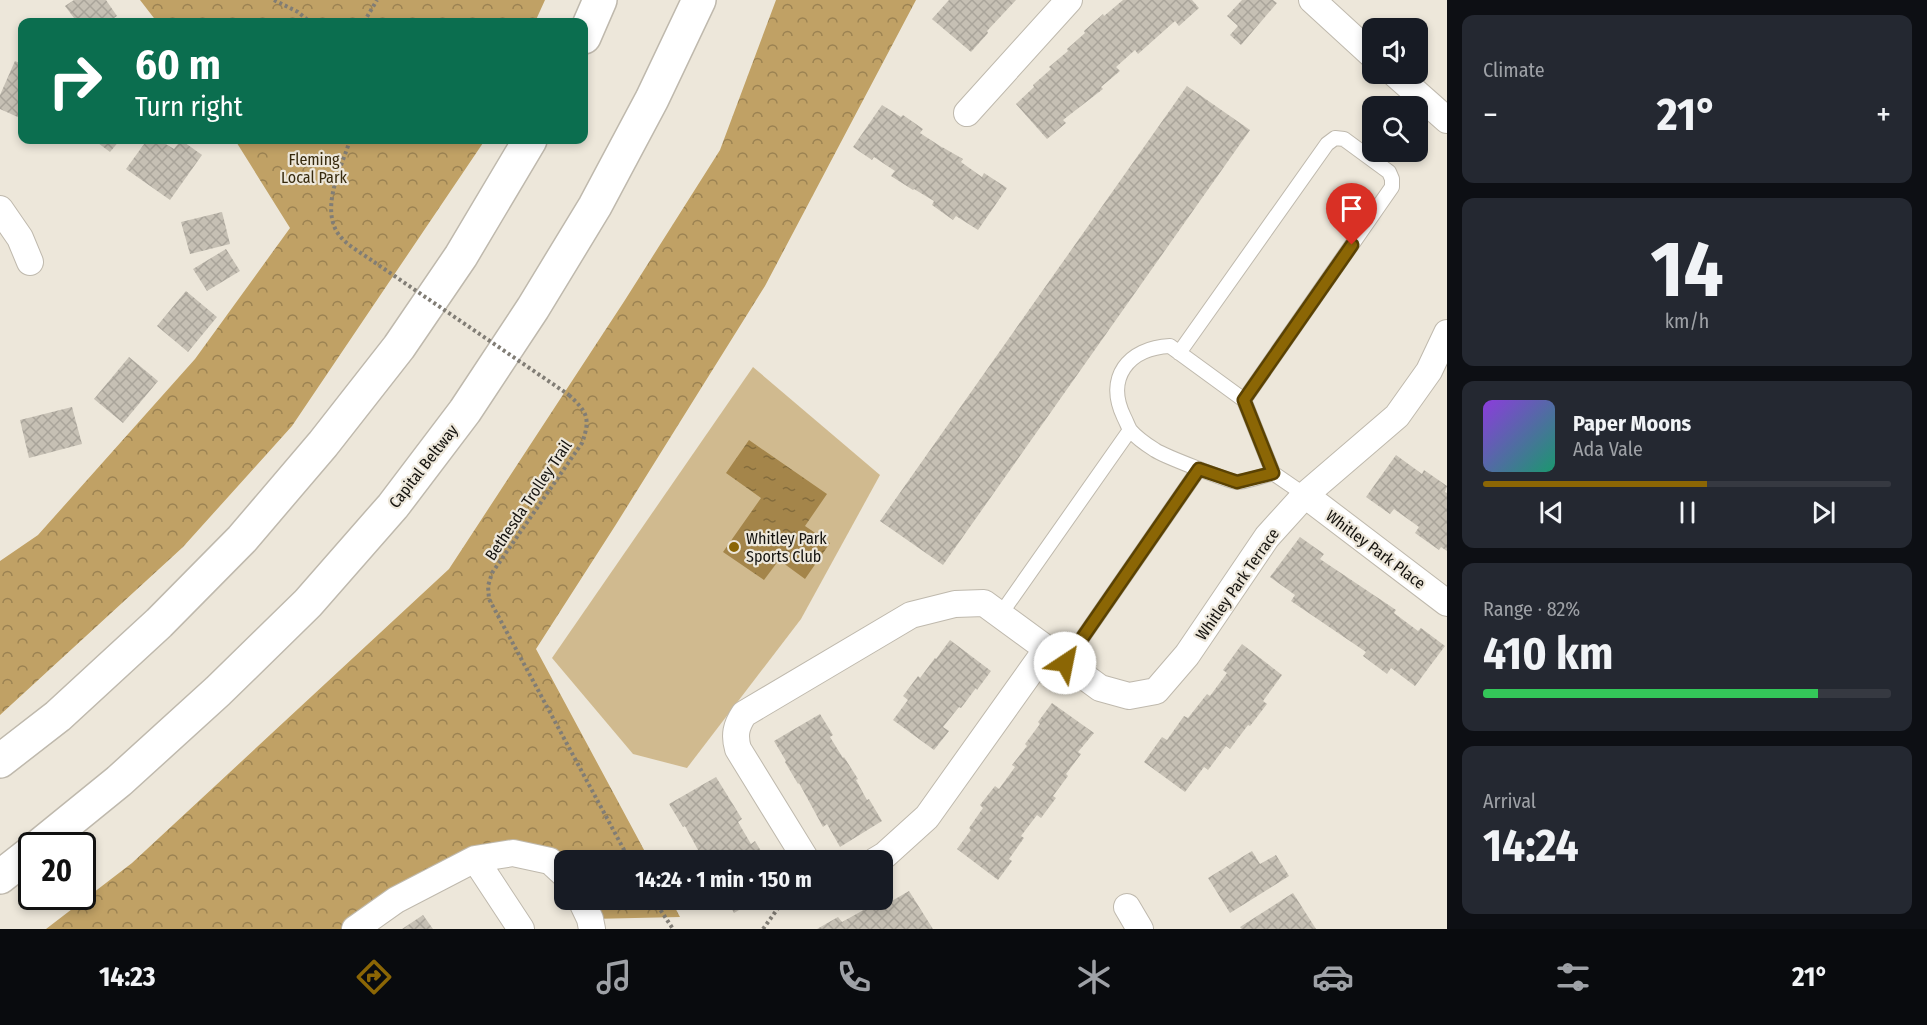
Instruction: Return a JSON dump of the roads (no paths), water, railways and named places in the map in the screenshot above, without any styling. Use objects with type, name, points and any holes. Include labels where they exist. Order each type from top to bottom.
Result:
[{"type":"highway","points":[[588,28],[600,0]]},
{"type":"highway","name":"Capital Beltway","points":[[56,832],[119,781],[218,691],[308,603],[393,506],[465,411],[533,308],[595,206],[652,99],[699,0]]},
{"type":"highway","points":[[0,761],[58,716],[159,623],[242,539],[323,444],[405,338],[461,256],[528,144]]},
{"type":"highway","points":[[0,877],[18,863]]},
{"type":"street","points":[[967,113],[1069,0]]},
{"type":"street","points":[[1312,0],[1362,46]]},
{"type":"street","points":[[1406,84],[1447,120]]},
{"type":"street","points":[[0,209],[20,238],[30,262]]},
{"type":"street","name":"Whitley Park Terrace","points":[[800,850],[738,749],[735,731],[744,714],[911,615],[955,604],[984,603],[1100,688],[1129,696],[1156,692],[1187,655],[1267,537],[1305,495],[1398,416],[1429,371],[1447,333]]},
{"type":"street","name":"Whitley Park Place","points":[[1305,495],[1447,603]]},
{"type":"street","points":[[891,850],[927,817],[1055,657]]},
{"type":"street","points":[[355,929],[396,900],[475,859],[513,853],[550,861],[554,865]]},
{"type":"street","points":[[475,859],[521,929]]},
{"type":"street","points":[[586,910],[592,929]]},
{"type":"lane","points":[[1179,353],[1327,144],[1335,138],[1344,139],[1389,172],[1392,187],[1244,400]]},
{"type":"lane","points":[[1273,473],[1237,482],[1156,451],[1130,430],[1117,403],[1116,388],[1120,374],[1129,361],[1140,351],[1155,346],[1170,345],[1244,400],[1273,473],[1305,495]]},
{"type":"lane","points":[[1000,615],[1130,430]]},
{"type":"lane","points":[[1055,657],[1199,469]]},
{"type":"water","points":[[749,440],[827,494],[805,526],[830,543],[805,579],[779,560],[764,580],[723,552],[761,498],[726,473]]},
{"type":"place","name":"Whitley Park Sports Club","points":[[734,547]]},
{"type":"park label","name":"Fleming Local Park","points":[[314,168]]}]
